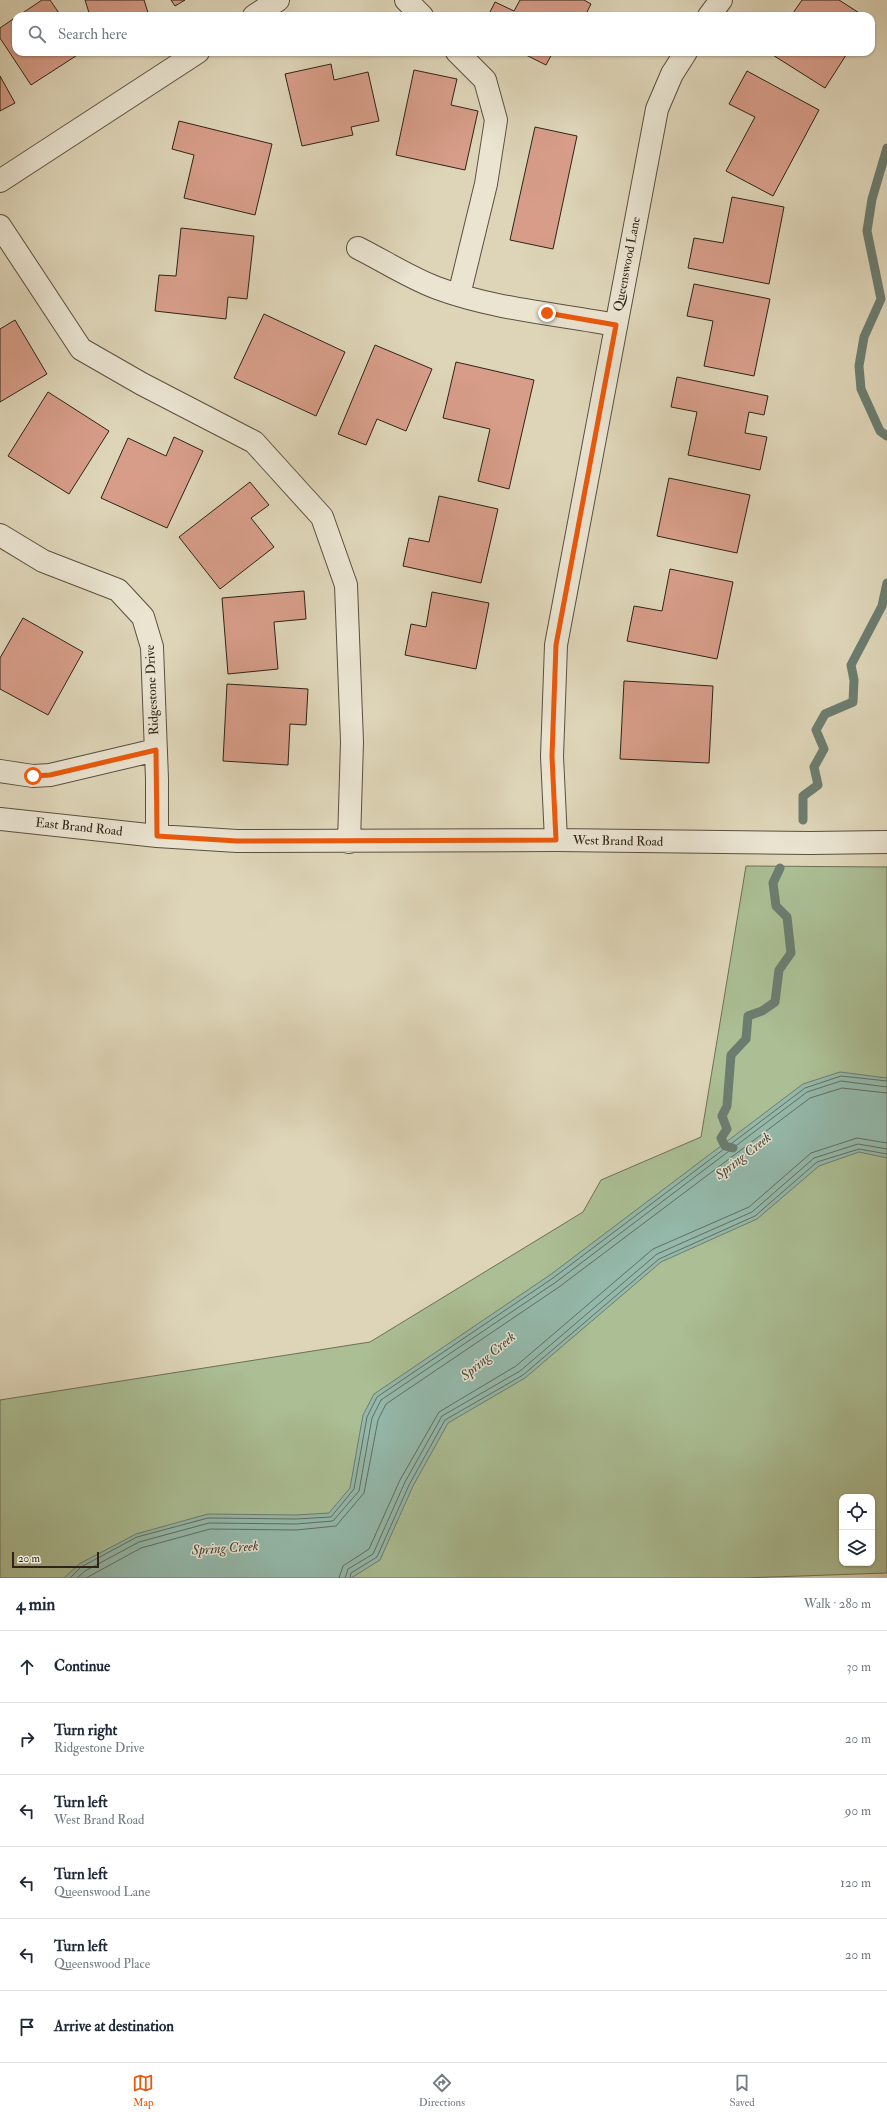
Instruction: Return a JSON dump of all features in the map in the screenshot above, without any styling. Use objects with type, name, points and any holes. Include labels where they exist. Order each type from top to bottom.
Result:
[{"type":"street","points":[[260,12],[278,0]]},
{"type":"street","points":[[406,0],[418,12]]},
{"type":"street","points":[[712,12],[721,0]]},
{"type":"street","points":[[0,180],[192,56]]},
{"type":"street","points":[[459,295],[486,184],[496,120],[485,80],[461,56]]},
{"type":"street","name":"Queenswood Lane","points":[[556,840],[552,756],[556,645],[657,109],[672,74],[683,56]]},
{"type":"street","points":[[0,226],[81,349],[142,384],[254,442],[322,516],[346,584],[352,742],[349,842]]},
{"type":"street","points":[[358,248],[436,288],[459,295],[484,302],[616,325]]},
{"type":"street","name":"Ridgestone Drive","points":[[0,535],[43,561],[118,590],[143,617],[152,647],[156,750],[157,836]]},
{"type":"street","points":[[0,771],[33,776],[50,775],[156,750]]},
{"type":"street","name":"East Brand Road","points":[[0,819],[157,836]]},
{"type":"street","name":"West Brand Road","points":[[157,836],[237,841],[349,842],[556,840],[810,843],[887,842]]},
{"type":"shaded area","points":[[746,866],[887,867],[887,1573],[743,1578],[0,1578],[0,1400],[370,1342],[583,1212],[601,1180],[701,1137]]},
{"type":"water","name":"Spring Creek","points":[[840,1072],[887,1078],[887,1158],[859,1152],[819,1166],[757,1219],[661,1262],[525,1378],[448,1423],[413,1486],[380,1560],[351,1578],[64,1578],[79,1564],[136,1534],[208,1514],[296,1515],[329,1513],[350,1488],[363,1415],[374,1394],[550,1275],[803,1084]]},
{"type":"building","points":[[42,0],[50,0],[58,12],[24,12]]},
{"type":"building","points":[[85,0],[144,0],[148,12],[89,12]]},
{"type":"building","points":[[171,0],[185,0],[175,6]]},
{"type":"building","points":[[520,0],[584,0],[591,4],[587,12],[490,12],[495,2],[514,11]]},
{"type":"building","points":[[802,0],[839,0],[858,12],[794,12]]},
{"type":"building","points":[[12,20],[12,56],[76,56],[31,85],[0,38],[0,28]]},
{"type":"building","points":[[528,56],[551,56],[546,65]]},
{"type":"building","points":[[774,56],[845,56],[825,88]]},
{"type":"building","points":[[331,64],[334,80],[368,72],[379,121],[351,127],[353,135],[302,146],[285,74]]},
{"type":"building","points":[[414,70],[457,79],[451,105],[478,111],[465,170],[396,155]]},
{"type":"building","points":[[747,71],[819,110],[773,196],[726,171],[755,117],[729,104]]},
{"type":"building","points":[[0,76],[15,103],[0,111]]},
{"type":"building","points":[[179,121],[272,144],[255,215],[184,198],[194,155],[172,149]]},
{"type":"building","points":[[535,127],[577,136],[553,249],[510,240]]},
{"type":"building","points":[[732,197],[784,207],[769,284],[688,268],[694,238],[723,243]]},
{"type":"building","points":[[181,228],[254,236],[247,299],[228,297],[226,319],[155,311],[159,275],[176,276]]},
{"type":"building","points":[[694,284],[770,299],[754,376],[704,366],[713,321],[687,316]]},
{"type":"building","points":[[264,314],[345,352],[316,416],[234,378]]},
{"type":"building","points":[[15,320],[47,374],[0,402],[0,329]]},
{"type":"building","points":[[375,345],[432,369],[406,431],[377,419],[366,445],[338,434]]},
{"type":"building","points":[[456,362],[534,380],[509,489],[478,481],[490,429],[443,418]]},
{"type":"building","points":[[677,377],[768,396],[764,415],[749,412],[745,433],[767,437],[760,470],[688,455],[697,412],[671,407]]},
{"type":"building","points":[[48,392],[109,431],[69,494],[8,456]]},
{"type":"building","points":[[174,437],[203,451],[167,528],[101,498],[128,438],[166,456]]},
{"type":"building","points":[[669,478],[750,495],[737,553],[657,536]]},
{"type":"building","points":[[250,482],[269,505],[251,518],[274,547],[220,589],[179,537]]},
{"type":"building","points":[[439,496],[498,509],[481,583],[403,566],[409,538],[429,542]]},
{"type":"building","points":[[670,569],[733,582],[717,659],[627,641],[634,606],[662,611]]},
{"type":"building","points":[[304,591],[306,619],[274,622],[278,669],[228,674],[222,598]]},
{"type":"building","points":[[432,592],[489,603],[476,669],[405,655],[411,624],[426,627]]},
{"type":"building","points":[[23,618],[83,652],[48,715],[0,689],[0,658]]},
{"type":"building","points":[[624,681],[713,686],[709,763],[620,759]]},
{"type":"building","points":[[227,684],[308,689],[306,725],[290,724],[288,765],[223,761]]},
{"type":"waterway","points":[[887,148],[872,199],[867,231],[881,299],[864,337],[859,366],[861,389],[880,431],[887,436]]},
{"type":"waterway","points":[[803,820],[803,796],[818,785],[814,767],[824,749],[816,730],[825,714],[853,702],[854,680],[851,665],[882,606],[887,583]]},
{"type":"waterway","name":"Spring Creek","points":[[733,1148],[725,1146],[721,1138],[727,1129],[722,1116],[727,1106],[731,1055],[746,1039],[748,1016],[762,1011],[775,1002],[779,970],[791,953],[787,917],[776,906],[773,883],[780,868]]},
{"type":"route","points":[[33,776],[50,775],[156,750],[157,836],[237,841],[372,842],[556,840],[552,756],[556,645],[616,325],[547,313]]}]
